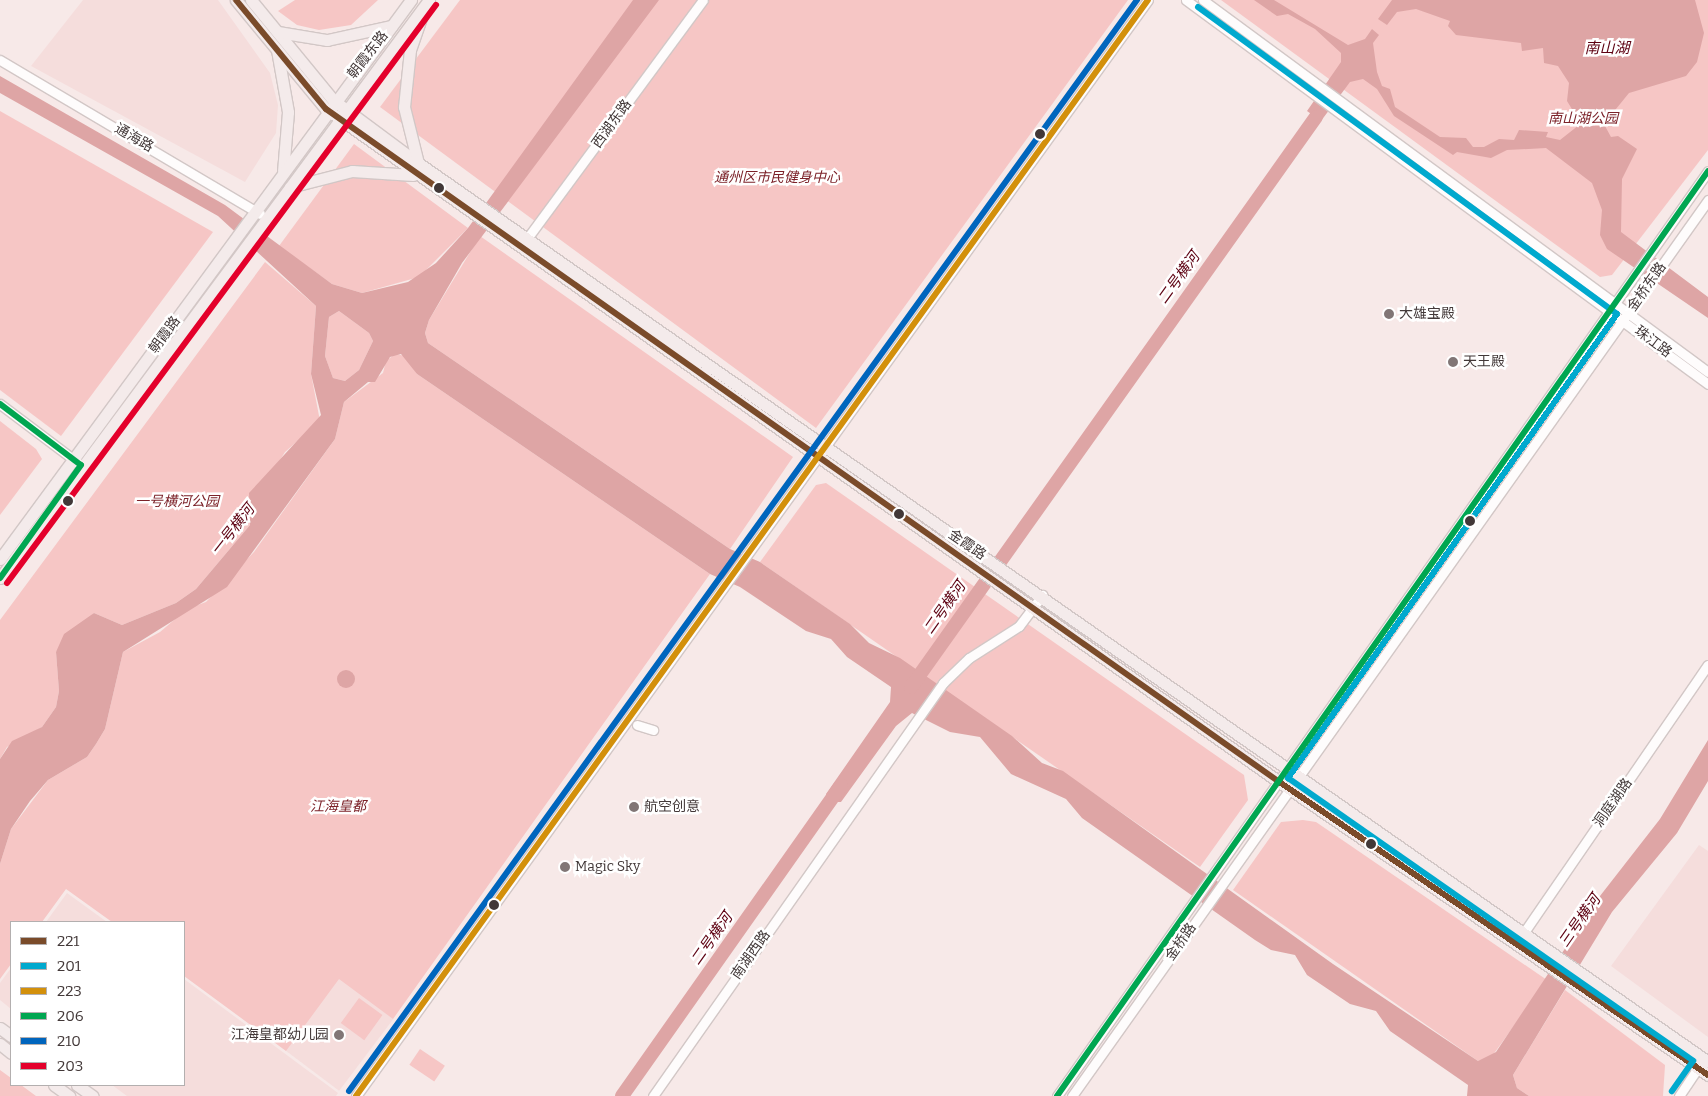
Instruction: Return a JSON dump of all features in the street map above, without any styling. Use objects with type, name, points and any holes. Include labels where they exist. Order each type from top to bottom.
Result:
[{"type":"main road","name":"金霞路","points":[[236,0],[276,49],[330,104],[348,110],[507,226],[523,244]]},
{"type":"main road","name":"金霞路","points":[[251,0],[278,32],[341,120],[496,232],[523,244],[819,452],[1003,587],[1283,784],[1521,937]]},
{"type":"main road","name":"朝霞东路","points":[[330,104],[411,0]]},
{"type":"main road","points":[[418,162],[404,107],[410,50],[427,3]]},
{"type":"main road","name":"朝霞东路","points":[[348,110],[427,3]]},
{"type":"main road","points":[[278,32],[327,40],[391,26]]},
{"type":"main road","points":[[276,49],[288,112],[283,172]]},
{"type":"main road","name":"朝霞路","points":[[0,578],[77,462],[330,104]]},
{"type":"main road","name":"朝霞路","points":[[0,559],[245,249],[348,110]]},
{"type":"main road","points":[[290,187],[352,171],[397,171],[419,176]]},
{"type":"main road","name":"金霞路","points":[[819,452],[991,561],[1042,596],[1580,980],[1704,1063],[1708,1075]]},
{"type":"main road","points":[[55,1086],[68,1096]]},
{"type":"main road","points":[[78,1086],[93,1096]]},
{"type":"street","name":"西湖东路","points":[[523,244],[703,0]]},
{"type":"street","points":[[356,1096],[724,582],[1148,0]]},
{"type":"street","name":"珠江路","points":[[1186,0],[1336,110],[1612,307],[1708,372]]},
{"type":"street","name":"珠江路","points":[[1203,0],[1343,103],[1612,307]]},
{"type":"street","name":"通海路","points":[[0,60],[264,222]]},
{"type":"street","name":"金桥东路","points":[[1283,784],[1286,770],[1708,171]]},
{"type":"street","name":"金桥东路","points":[[1283,784],[1296,777],[1708,200]]},
{"type":"street","name":"珠江路","points":[[1626,316],[1708,384]]},
{"type":"street","points":[[0,404],[77,462]]},
{"type":"street","name":"南湖西路","points":[[653,1096],[849,814],[943,683],[969,658],[1013,630],[1042,596]]},
{"type":"street","name":"洞庭湖路","points":[[1521,937],[1708,665]]},
{"type":"street","points":[[637,725],[653,730]]},
{"type":"street","name":"金桥路","points":[[1057,1096],[1212,875],[1283,784]]},
{"type":"street","name":"金桥路","points":[[1072,1096],[1224,882],[1283,784]]},
{"type":"street","points":[[1679,1096],[1704,1063]]},
{"type":"shaded area","points":[[83,0],[218,0],[270,73],[278,105],[276,133],[245,182],[31,66]]},
{"type":"shaded area","points":[[1699,845],[1708,851],[1708,1037],[1611,966]]},
{"type":"shaded area","points":[[67,893],[106,921],[47,921]]},
{"type":"shaded area","points":[[10,969],[10,1008],[0,1000],[0,983]]},
{"type":"shaded area","name":"江海皇都幼儿园","points":[[339,978],[393,1019],[339,1091],[285,1050]]},
{"type":"shaded area","points":[[185,980],[338,1093],[336,1096],[127,1096],[113,1086],[185,1086]]},
{"type":"green space","points":[[295,0],[378,0],[351,25],[319,30],[297,25],[278,11]]},
{"type":"green space","name":"通州区市民健身中心","points":[[460,0],[1128,0],[816,428],[380,107]]},
{"type":"green space","name":"南山湖公园","points":[[1221,0],[1708,0],[1708,150],[1612,275],[1600,277]]},
{"type":"green space","points":[[0,111],[213,232],[61,436],[0,390]]},
{"type":"green space","points":[[354,144],[468,228],[419,277],[362,293],[332,284],[279,246]]},
{"type":"green space","points":[[480,236],[793,457],[730,549],[428,343],[425,333],[429,320]]},
{"type":"green space","name":"一号横河公园","points":[[265,262],[316,306],[311,374],[320,421],[285,452],[250,508],[250,525],[196,589],[176,603],[122,625],[94,613],[56,652],[59,691],[56,707],[42,727],[7,747],[0,759],[0,620]]},
{"type":"green space","points":[[339,311],[369,333],[373,341],[359,370],[345,381],[333,378],[325,356],[329,317]]},
{"type":"green space","name":"江海皇都","points":[[395,354],[406,356],[417,374],[710,574],[393,1019],[339,979],[286,1051],[185,977],[185,921],[111,921],[66,889],[43,921],[10,921],[10,965],[0,979],[0,864],[11,829],[48,780],[87,757],[96,744],[105,729],[123,652],[160,632],[187,609],[206,602],[254,552],[335,439],[344,402],[383,373],[386,361]]},
{"type":"green space","points":[[0,421],[36,449],[42,459],[0,515]]},
{"type":"green space","points":[[826,483],[1244,775],[1248,800],[1200,867],[760,562],[816,485]]},
{"type":"green space","points":[[1303,820],[1316,822],[1547,980],[1490,1059],[1478,1061],[1233,890],[1281,822]]},
{"type":"green space","points":[[1565,990],[1665,1065],[1663,1096],[1529,1096],[1517,1088],[1513,1075]]},
{"type":"green space","points":[[359,998],[382,1015],[364,1040],[341,1023]]},
{"type":"green space","points":[[420,1049],[445,1066],[434,1082],[409,1065]]},
{"type":"green space","points":[[0,1070],[10,1077],[10,1086],[22,1086],[36,1096],[0,1096]]},
{"type":"water","points":[[633,0],[659,0],[462,263],[429,320],[425,333],[428,343],[730,549],[760,562],[850,624],[869,643],[900,658],[1012,736],[1042,763],[1063,771],[1333,964],[1478,1061],[1496,1052],[1600,896],[1660,819],[1708,740],[1708,781],[1677,833],[1612,912],[1513,1075],[1517,1088],[1529,1096],[1467,1096],[1468,1085],[1390,1031],[1376,1011],[1350,1004],[1307,975],[1295,955],[1271,950],[1255,940],[1082,818],[1066,799],[1011,774],[980,737],[950,732],[912,713],[896,726],[841,802],[830,802],[826,794],[890,702],[891,687],[847,657],[831,639],[806,631],[740,587],[710,574],[417,374],[401,354],[390,357],[375,382],[368,382],[344,402],[335,439],[227,587],[123,652],[105,729],[87,757],[48,780],[30,801],[11,829],[0,864],[0,759],[12,741],[42,727],[56,707],[59,691],[56,652],[64,634],[94,613],[122,625],[176,603],[196,589],[250,525],[249,493],[321,415],[311,374],[316,306],[218,216],[0,93],[0,76],[225,205],[332,284],[362,293],[408,282],[436,263],[468,228]],"holes":[[[339,311],[369,333],[373,341],[359,370],[345,381],[333,378],[325,356],[329,317]]]},
{"type":"water","points":[[1254,0],[1274,0],[1348,45],[1365,39],[1372,29],[1379,35],[1373,43],[1377,72],[1382,86],[1390,89],[1395,107],[1440,137],[1466,138],[1473,147],[1484,147],[1499,139],[1514,140],[1519,130],[1548,132],[1546,137],[1560,140],[1579,125],[1605,126],[1611,137],[1618,136],[1637,149],[1622,179],[1621,232],[1708,297],[1708,318],[1607,249],[1600,235],[1602,210],[1592,183],[1546,148],[1507,150],[1491,158],[1457,152],[1453,155],[1394,116],[1377,89],[1363,79],[1350,82],[1321,121],[1307,111],[1341,62],[1341,53],[1315,29],[1288,14],[1277,16]]},
{"type":"water","name":"南山湖","points":[[1392,0],[1695,0],[1704,33],[1697,62],[1686,76],[1629,93],[1607,120],[1578,119],[1567,101],[1569,83],[1558,66],[1544,63],[1543,48],[1522,51],[1521,43],[1456,35],[1448,26],[1450,21],[1416,9],[1397,12],[1387,25],[1378,19]]},
{"type":"water","points":[[346,670],[353,672],[355,679],[353,686],[346,688],[339,686],[337,679],[339,672]]},
{"type":"waterway","name":"二号横河","points":[[911,687],[1316,117]]},
{"type":"waterway","name":"二号横河","points":[[622,1096],[841,786]]},
{"type":"transit line","name":"221","points":[[236,0],[326,109],[1278,781],[1708,1075]]},
{"type":"transit line","name":"210","points":[[349,1091],[1137,0]]},
{"type":"transit line","name":"223","points":[[356,1096],[1148,0]]},
{"type":"transit line","name":"203","points":[[7,583],[436,5]]},
{"type":"transit line","name":"201","points":[[1198,7],[1617,314],[1288,778],[1693,1061],[1672,1091]]},
{"type":"transit line","name":"206","points":[[1057,1096],[1708,171]]},
{"type":"transit line","name":"206","points":[[0,404],[81,465],[0,578]]},
{"type":"place","name":"大雄宝殿","points":[[1389,314]]},
{"type":"place","name":"天王殿","points":[[1453,362]]},
{"type":"place","name":"航空创意","points":[[634,807]]},
{"type":"place","name":"Magic Sky","points":[[565,867]]},
{"type":"place","name":"江海皇都幼儿园","points":[[339,1035]]},
{"type":"water label","name":"一号横河","points":[[233,530]]},
{"type":"water label","name":"三号横河","points":[[1580,921]]}]
